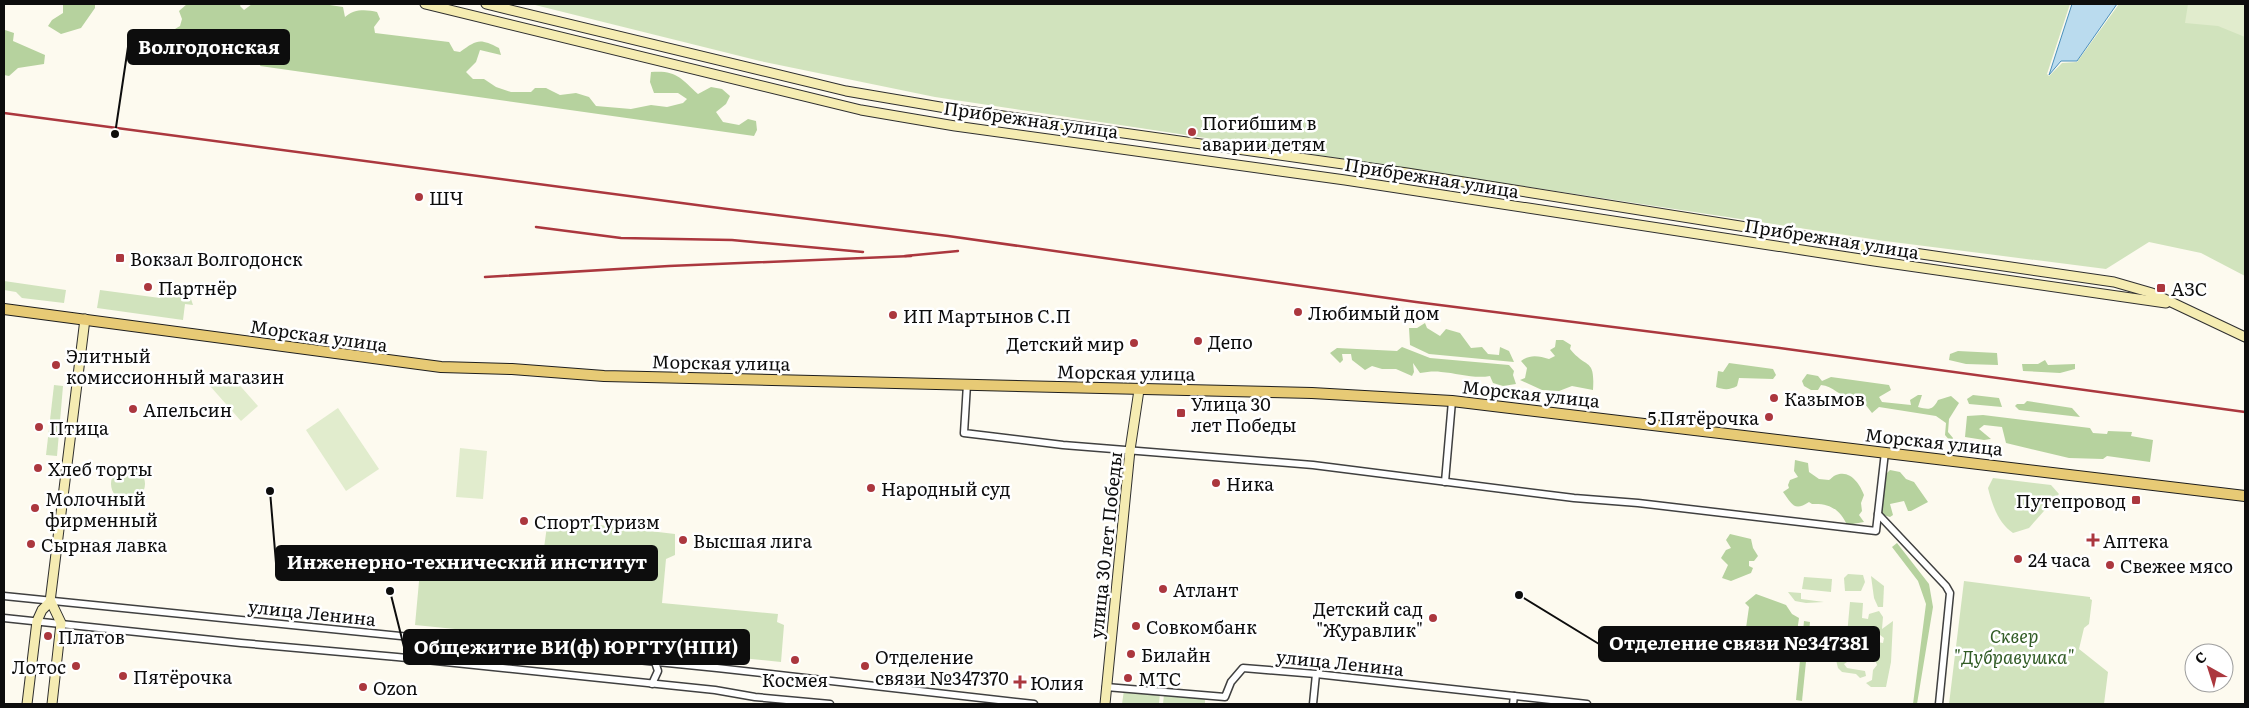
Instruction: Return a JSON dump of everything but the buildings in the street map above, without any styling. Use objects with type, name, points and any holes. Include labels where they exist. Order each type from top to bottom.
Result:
[{"type":"main road","name":"Прибрежная улица","points":[[425,4],[870,112],[955,126],[1345,180],[1869,261],[2174,304]]},
{"type":"main road","name":"Прибрежная улица","points":[[486,4],[865,94],[946,108],[1407,173],[1859,245],[2114,282],[2152,293],[2245,337]]},
{"type":"main road","name":"Морская улица","points":[[4,309],[441,367],[512,369],[595,376],[1312,393],[1452,401],[2245,496]]},
{"type":"main road","points":[[52,704],[61,623],[57,611],[51,602],[85,319]]},
{"type":"main road","name":"улица 30 лет Победы","points":[[1105,704],[1130,450],[1138,390]]},
{"type":"main road","points":[[27,704],[37,621],[42,610],[51,602]]},
{"type":"street","points":[[967,384],[964,433],[1063,445],[1313,465],[1445,482],[1876,531],[1885,452]]},
{"type":"street","points":[[1445,482],[1452,401]]},
{"type":"street","points":[[1878,514],[1946,586],[1950,593],[1939,704]]},
{"type":"street","name":"улица Ленина","points":[[4,596],[181,615],[302,625],[1034,704]]},
{"type":"street","name":"улица Ленина","points":[[4,618],[397,657],[830,704]]},
{"type":"street","points":[[652,684],[658,671],[654,662]]},
{"type":"street","name":"улица Ленина","points":[[1225,696],[1230,682],[1242,668],[1316,674],[1587,704]]},
{"type":"street","points":[[1313,704],[1316,674]]},
{"type":"street","points":[[1106,687],[1225,696],[1224,704]]},
{"type":"street","points":[[1513,704],[1514,696]]},
{"type":"green space","points":[[63,4],[95,4],[95,8],[81,28],[61,34],[48,26],[52,20],[63,13]]},
{"type":"green space","points":[[187,4],[241,4],[240,6],[244,10],[252,4],[323,4],[343,7],[345,17],[352,12],[360,10],[377,12],[380,19],[374,27],[375,33],[449,42],[454,51],[460,52],[478,42],[487,43],[499,48],[501,55],[480,50],[476,62],[466,72],[473,79],[484,79],[496,87],[511,92],[531,92],[535,88],[546,88],[560,95],[576,93],[589,97],[596,106],[631,109],[651,105],[667,107],[683,103],[687,99],[678,93],[654,93],[650,82],[651,72],[666,72],[682,79],[698,94],[711,87],[722,89],[730,96],[726,104],[716,112],[723,122],[739,125],[748,119],[756,121],[757,130],[754,136],[260,66],[267,47],[283,45],[284,42],[262,37],[245,37],[222,46],[221,41],[214,37],[206,44],[190,40],[182,43],[175,29],[180,26],[182,19],[179,11]]},
{"type":"green space","points":[[531,4],[2070,4],[2047,74],[2049,76],[2062,63],[2077,62],[2119,4],[2245,4],[2245,276],[2201,253],[2149,242],[2106,269],[1885,241],[935,97],[760,61]]},
{"type":"green space","points":[[2188,4],[2245,4],[2245,37],[2218,26],[2185,23]]},
{"type":"green space","points":[[4,26],[5,30],[14,33],[13,41],[45,55],[44,64],[18,68],[9,76],[4,75]]},
{"type":"green space","points":[[4,281],[66,290],[64,303],[22,298],[16,292],[4,290]]},
{"type":"green space","points":[[162,289],[184,292],[190,296],[193,305],[185,304],[183,320],[97,308],[100,290],[160,298]]},
{"type":"green space","points":[[1425,323],[1427,328],[1440,336],[1446,329],[1460,333],[1471,348],[1482,347],[1488,354],[1499,355],[1500,347],[1509,351],[1514,362],[1429,354],[1410,345],[1409,328],[1417,328]]},
{"type":"green space","points":[[1556,340],[1563,340],[1571,345],[1570,349],[1589,365],[1593,373],[1593,390],[1572,386],[1559,391],[1542,390],[1520,380],[1525,378],[1527,368],[1521,361],[1531,356],[1549,359],[1555,356],[1550,350],[1555,347]]},
{"type":"green space","points":[[1402,347],[1430,358],[1509,365],[1514,371],[1513,375],[1516,384],[1503,386],[1493,383],[1490,376],[1436,372],[1420,373],[1413,363],[1414,372],[1412,376],[1396,369],[1382,369],[1372,366],[1365,370],[1352,360],[1351,354],[1342,354],[1343,360],[1340,363],[1330,353],[1337,348],[1397,351]]},
{"type":"green space","points":[[1958,351],[1997,353],[1998,365],[1966,364],[1949,360],[1950,354]]},
{"type":"green space","points":[[2045,360],[2048,365],[2075,364],[2075,369],[2060,373],[2023,371],[2022,364],[2038,364]]},
{"type":"green space","points":[[1729,363],[1773,369],[1776,375],[1773,379],[1739,378],[1737,386],[1729,389],[1716,387],[1718,371],[1723,372]]},
{"type":"green space","points":[[227,371],[258,406],[241,421],[210,386]]},
{"type":"green space","points":[[1807,374],[1818,376],[1822,381],[1831,377],[1889,385],[1891,390],[1879,397],[1882,402],[1911,405],[1910,400],[1918,395],[1922,395],[1918,407],[1928,409],[1934,406],[1938,400],[1951,396],[1959,403],[1949,419],[1948,432],[1953,438],[1951,442],[1945,435],[1946,423],[1936,416],[1879,407],[1872,413],[1865,404],[1859,408],[1854,399],[1829,387],[1821,385],[1818,390],[1811,390],[1804,386],[1802,381]]},
{"type":"green space","points":[[54,385],[63,386],[57,456],[46,455]]},
{"type":"green space","points":[[1973,395],[1999,398],[2002,407],[1969,404],[1967,399]]},
{"type":"green space","points":[[2027,401],[2072,408],[2080,417],[2019,410],[2015,406],[2017,404],[2024,404]]},
{"type":"green space","points":[[338,408],[379,469],[346,491],[306,430]]},
{"type":"green space","points":[[1983,415],[2090,428],[2093,433],[2107,434],[2108,431],[2132,432],[2131,436],[2153,440],[2150,462],[2107,456],[2103,459],[2069,458],[2006,443],[2002,427],[1984,425],[1979,429],[1991,439],[1984,440],[1965,437],[1967,416]]},
{"type":"green space","points":[[1872,433],[1924,439],[1929,442],[1930,447],[1924,448],[1867,440],[1866,437]]},
{"type":"green space","points":[[460,448],[487,451],[483,499],[456,497]]},
{"type":"green space","points":[[1795,460],[1808,463],[1809,472],[1819,479],[1829,480],[1835,475],[1846,474],[1854,479],[1864,495],[1861,503],[1862,511],[1859,515],[1864,522],[1847,525],[1841,515],[1829,506],[1809,502],[1797,506],[1791,503],[1783,492],[1789,488],[1790,480],[1798,477],[1794,471]]},
{"type":"green space","points":[[128,467],[135,468],[140,472],[144,477],[144,491],[140,496],[135,500],[128,501],[121,500],[116,496],[112,491],[111,484],[112,477],[116,472],[121,468]]},
{"type":"green space","points":[[1890,470],[1900,472],[1906,479],[1914,482],[1928,502],[1911,511],[1908,511],[1904,501],[1890,504],[1893,515],[1890,517],[1880,514],[1886,474]]},
{"type":"green space","points":[[1993,478],[2051,485],[2059,494],[2029,528],[2013,533],[2003,524],[1994,507],[1988,488]]},
{"type":"green space","points":[[548,519],[675,534],[675,555],[666,559],[662,603],[778,614],[777,622],[784,625],[781,662],[415,625],[422,549],[446,551],[445,569],[533,577],[536,555],[544,548]]},
{"type":"green space","points":[[1730,534],[1751,539],[1753,548],[1758,556],[1754,561],[1749,561],[1749,566],[1753,568],[1751,573],[1731,581],[1722,578],[1728,565],[1721,558],[1726,550],[1731,548],[1726,540]]},
{"type":"green space","points":[[1897,543],[1929,584],[1933,607],[1917,704],[1913,704],[1926,604],[1918,581],[1892,547]]},
{"type":"green space","points":[[1848,574],[1863,575],[1865,582],[1861,591],[1845,591],[1844,578]]},
{"type":"green space","points":[[1871,576],[1884,586],[1883,607],[1878,607],[1874,598]]},
{"type":"green space","points":[[1804,577],[1832,579],[1831,592],[1802,589]]},
{"type":"green space","name":"Сквер \"Дубравушка\"","points":[[1964,581],[2090,597],[2092,600],[2089,624],[2084,628],[2079,649],[2108,672],[2104,704],[1949,704]]},
{"type":"green space","points":[[1788,592],[1801,593],[1801,599],[1824,602],[1806,603],[1795,601]]},
{"type":"green space","points":[[1756,594],[1786,605],[1792,614],[1799,618],[1797,632],[1776,627],[1772,629],[1770,635],[1763,635],[1759,631],[1755,632],[1755,634],[1743,633],[1746,628],[1749,607],[1745,603]]},
{"type":"green space","points":[[1850,602],[1863,603],[1862,618],[1868,619],[1869,614],[1879,611],[1883,617],[1882,629],[1893,621],[1891,662],[1886,687],[1871,687],[1866,683],[1872,680],[1873,670],[1877,665],[1876,662],[1861,661],[1864,653],[1848,655],[1847,662],[1844,664],[1847,668],[1865,671],[1866,676],[1860,678],[1856,674],[1842,672],[1838,668],[1836,660],[1842,653],[1859,648],[1846,646]],"holes":[[[1872,629],[1884,638],[1883,643],[1871,641]]]},
{"type":"green space","points":[[1804,621],[1810,622],[1802,701],[1796,700]]},
{"type":"green space","points":[[1124,690],[1160,693],[1159,704],[1122,704]]},
{"type":"green space","points":[[1164,694],[1205,698],[1205,704],[1163,704]]},
{"type":"water","points":[[2072,4],[2117,4],[2077,61],[2061,61],[2049,75]]},
{"type":"railway","points":[[4,113],[727,209],[948,236],[1416,302],[1787,349],[2245,412]]},
{"type":"railway","points":[[536,227],[621,238],[732,240],[863,252]]},
{"type":"railway","points":[[905,256],[958,251]]},
{"type":"railway","points":[[485,277],[669,266],[911,256]]},
{"type":"place","name":"Погибшим в аварии детям","points":[[1192,132]]},
{"type":"place","name":"Волгодонская","points":[[115,134]]},
{"type":"place","name":"ШЧ","points":[[419,197]]},
{"type":"place","name":"Вокзал Волгодонск","points":[[120,258]]},
{"type":"place","name":"Партнёр","points":[[148,287]]},
{"type":"place","name":"АЗС","points":[[2161,288]]},
{"type":"place","name":"Любимый дом","points":[[1298,312]]},
{"type":"place","name":"ИП Мартынов С.П","points":[[893,315]]},
{"type":"place","name":"Депо","points":[[1198,341]]},
{"type":"place","name":"Детский мир","points":[[1134,343]]},
{"type":"place","name":"Элитный комиссионный магазин","points":[[56,365]]},
{"type":"place","name":"Казымов","points":[[1774,398]]},
{"type":"place","name":"Апельсин","points":[[133,409]]},
{"type":"place","name":"Улица 30 лет Победы","points":[[1181,413]]},
{"type":"place","name":"5 Пятёрочка","points":[[1769,417]]},
{"type":"place","name":"Птица","points":[[39,427]]},
{"type":"place","name":"Хлеб торты","points":[[38,468]]},
{"type":"place","name":"Ника","points":[[1216,483]]},
{"type":"place","name":"Народный суд","points":[[871,488]]},
{"type":"place","name":"Инженерно-технический институт","points":[[270,491]]},
{"type":"place","name":"Путепровод","points":[[2136,500]]},
{"type":"place","name":"Молочный фирменный","points":[[35,508]]},
{"type":"place","name":"СпортТуризм","points":[[524,521]]},
{"type":"place","name":"Высшая лига","points":[[683,540]]},
{"type":"place","name":"Аптека","points":[[2093,540]]},
{"type":"place","name":"Сырная лавка","points":[[31,544]]},
{"type":"place","name":"24 часа","points":[[2018,559]]},
{"type":"place","name":"Свежее мясо","points":[[2110,565]]},
{"type":"place","name":"Атлант","points":[[1163,589]]},
{"type":"place","name":"Общежитие ВИ(ф) ЮРГТУ(НПИ)","points":[[390,591]]},
{"type":"place","name":"Отделение связи №347381","points":[[1519,595]]},
{"type":"place","name":"Детский сад \"Журавлик\"","points":[[1433,618]]},
{"type":"place","name":"Совкомбанк","points":[[1136,626]]},
{"type":"place","name":"Платов","points":[[48,636]]},
{"type":"place","name":"Билайн","points":[[1131,654]]},
{"type":"place","name":"Космея","points":[[795,660]]},
{"type":"place","name":"Лотос","points":[[76,666]]},
{"type":"place","name":"Отделение связи №347370","points":[[865,666]]},
{"type":"place","name":"Пятёрочка","points":[[123,676]]},
{"type":"place","name":"МТС","points":[[1128,678]]},
{"type":"place","name":"Юлия","points":[[1020,682]]},
{"type":"place","name":"Ozon","points":[[363,687]]}]
